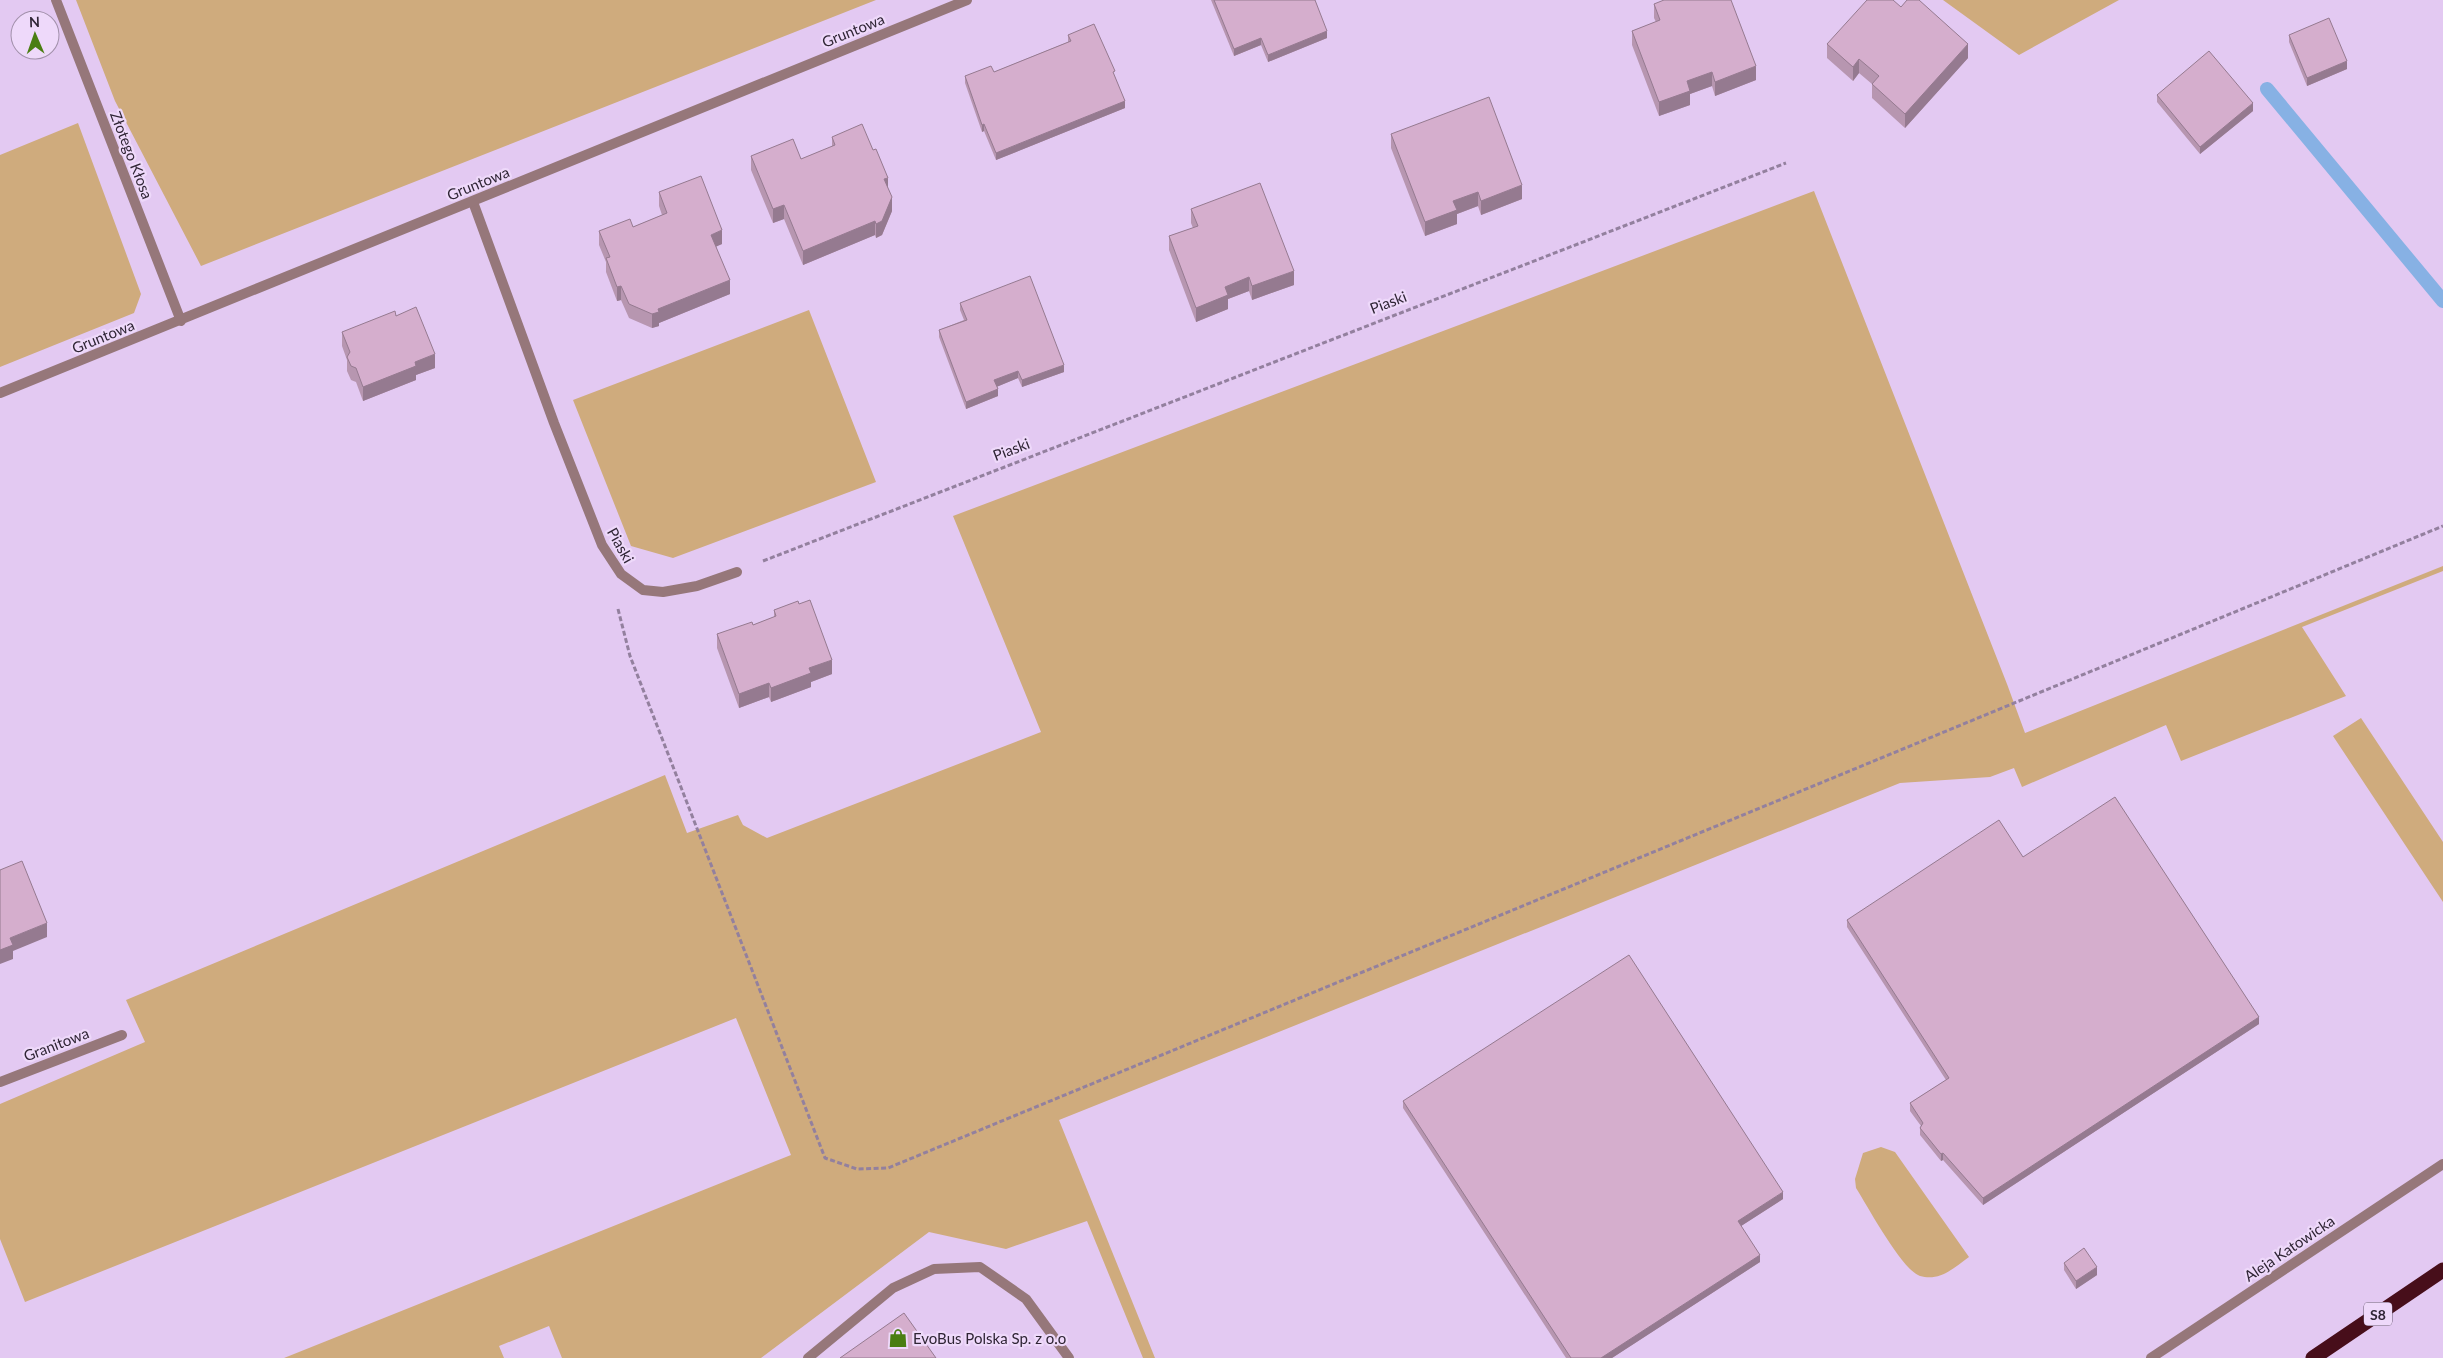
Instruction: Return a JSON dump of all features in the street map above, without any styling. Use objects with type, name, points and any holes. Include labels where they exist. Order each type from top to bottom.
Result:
[{"type":"highway","name":"S8","points":[[2313,1358],[2443,1270]]},
{"type":"street","name":"Złotego Kłosa","points":[[56,0],[181,321]]},
{"type":"street","name":"Gruntowa","points":[[0,394],[968,0]]},
{"type":"street","name":"Piaski","points":[[473,202],[554,423],[602,545],[620,574],[643,590],[663,592],[697,586],[737,572]]},
{"type":"street","name":"Granitowa","points":[[0,1082],[122,1034]]},
{"type":"street","name":"Aleja Katowicka","points":[[2151,1358],[2443,1164]]},
{"type":"street","points":[[808,1358],[894,1288],[934,1269],[980,1267],[1026,1298],[1070,1358]]},
{"type":"path","name":"Piaski","points":[[737,572],[1786,163]]},
{"type":"path","points":[[616,601],[630,656],[825,1158],[857,1169],[888,1168],[2443,526]]},
{"type":"shaded area","points":[[76,0],[876,0],[201,266],[115,101]]},
{"type":"shaded area","points":[[1943,0],[2119,0],[2019,55]]},
{"type":"shaded area","points":[[78,123],[141,294],[134,313],[0,367],[0,155]]},
{"type":"shaded area","points":[[1814,191],[2025,733],[2443,566],[2443,571],[2302,627],[2346,696],[2181,761],[2166,725],[2022,787],[2014,768],[1990,777],[1900,783],[1059,1120],[1155,1358],[1143,1358],[1087,1221],[1006,1249],[929,1232],[761,1358],[562,1358],[549,1326],[499,1346],[504,1358],[284,1358],[791,1155],[736,1018],[25,1302],[0,1239],[0,1104],[145,1042],[126,1000],[665,775],[687,833],[738,815],[743,825],[767,838],[1041,732],[953,516]]},
{"type":"shaded area","points":[[809,310],[876,482],[673,558],[631,546],[573,400]]},
{"type":"shaded area","points":[[2361,718],[2443,842],[2443,902],[2333,736]]},
{"type":"shaded area","points":[[1881,1147],[1895,1152],[1969,1257],[1953,1269],[1934,1277],[1920,1276],[1913,1271],[1895,1251],[1856,1188],[1855,1179],[1863,1153]]},
{"type":"building","points":[[1214,0],[1315,0],[1327,31],[1268,55],[1261,38],[1234,49]]},
{"type":"building","points":[[1664,0],[1731,0],[1756,66],[1715,82],[1712,72],[1687,81],[1690,91],[1659,102],[1632,31],[1660,20],[1654,4]]},
{"type":"building","points":[[1867,0],[1893,0],[1901,7],[1907,0],[1919,0],[1968,44],[1905,114],[1872,84],[1879,76],[1859,59],[1853,67],[1827,44]]},
{"type":"building","points":[[2329,18],[2347,61],[2307,78],[2289,35]]},
{"type":"building","points":[[1094,24],[1115,71],[1113,72],[1125,101],[996,153],[984,124],[982,125],[965,76],[991,66],[994,72],[1071,41],[1068,35]]},
{"type":"building","points":[[2209,51],[2253,103],[2200,147],[2157,95]]},
{"type":"building","points":[[1489,97],[1522,185],[1481,201],[1478,192],[1453,201],[1457,210],[1425,222],[1391,134]]},
{"type":"building","points":[[862,124],[873,150],[876,149],[888,178],[884,179],[892,197],[882,221],[876,224],[875,221],[803,251],[784,205],[773,209],[751,156],[793,139],[801,159],[835,145],[832,137]]},
{"type":"building","points":[[701,176],[722,230],[711,235],[730,280],[658,309],[659,312],[652,314],[629,304],[621,286],[617,287],[606,258],[610,257],[599,231],[630,219],[633,227],[667,213],[659,192]]},
{"type":"building","points":[[1260,183],[1294,271],[1252,286],[1249,277],[1225,287],[1228,295],[1196,308],[1169,236],[1198,226],[1191,209]]},
{"type":"building","points":[[1030,276],[1064,365],[1022,380],[1018,371],[994,380],[998,389],[966,402],[939,330],[967,320],[960,303]]},
{"type":"building","points":[[416,307],[435,354],[415,362],[416,366],[363,387],[356,368],[351,366],[347,357],[350,352],[342,332],[395,311],[396,316]]},
{"type":"building","points":[[810,600],[832,660],[809,668],[811,673],[771,688],[769,683],[739,694],[717,634],[752,622],[753,625],[776,616],[774,610],[798,601],[799,604]]},
{"type":"building","points":[[2115,797],[2259,1017],[1983,1198],[1943,1153],[1941,1154],[1920,1128],[1923,1123],[1910,1103],[1949,1078],[1847,920],[1999,820],[2023,857]]},
{"type":"building","points":[[22,861],[47,923],[10,938],[13,945],[0,950],[0,870]]},
{"type":"building","points":[[1629,955],[1783,1192],[1738,1221],[1760,1255],[1601,1358],[1571,1358],[1403,1101]]},
{"type":"building","points":[[2084,1248],[2097,1267],[2076,1281],[2064,1263]]},
{"type":"building","name":"EvoBus Polska Sp. z o.o","points":[[904,1313],[936,1358],[840,1358]]},
{"type":"waterway","points":[[2267,89],[2443,301]]},
{"type":"place","name":"EvoBus Polska Sp. z o.o","points":[[898,1338]]}]
